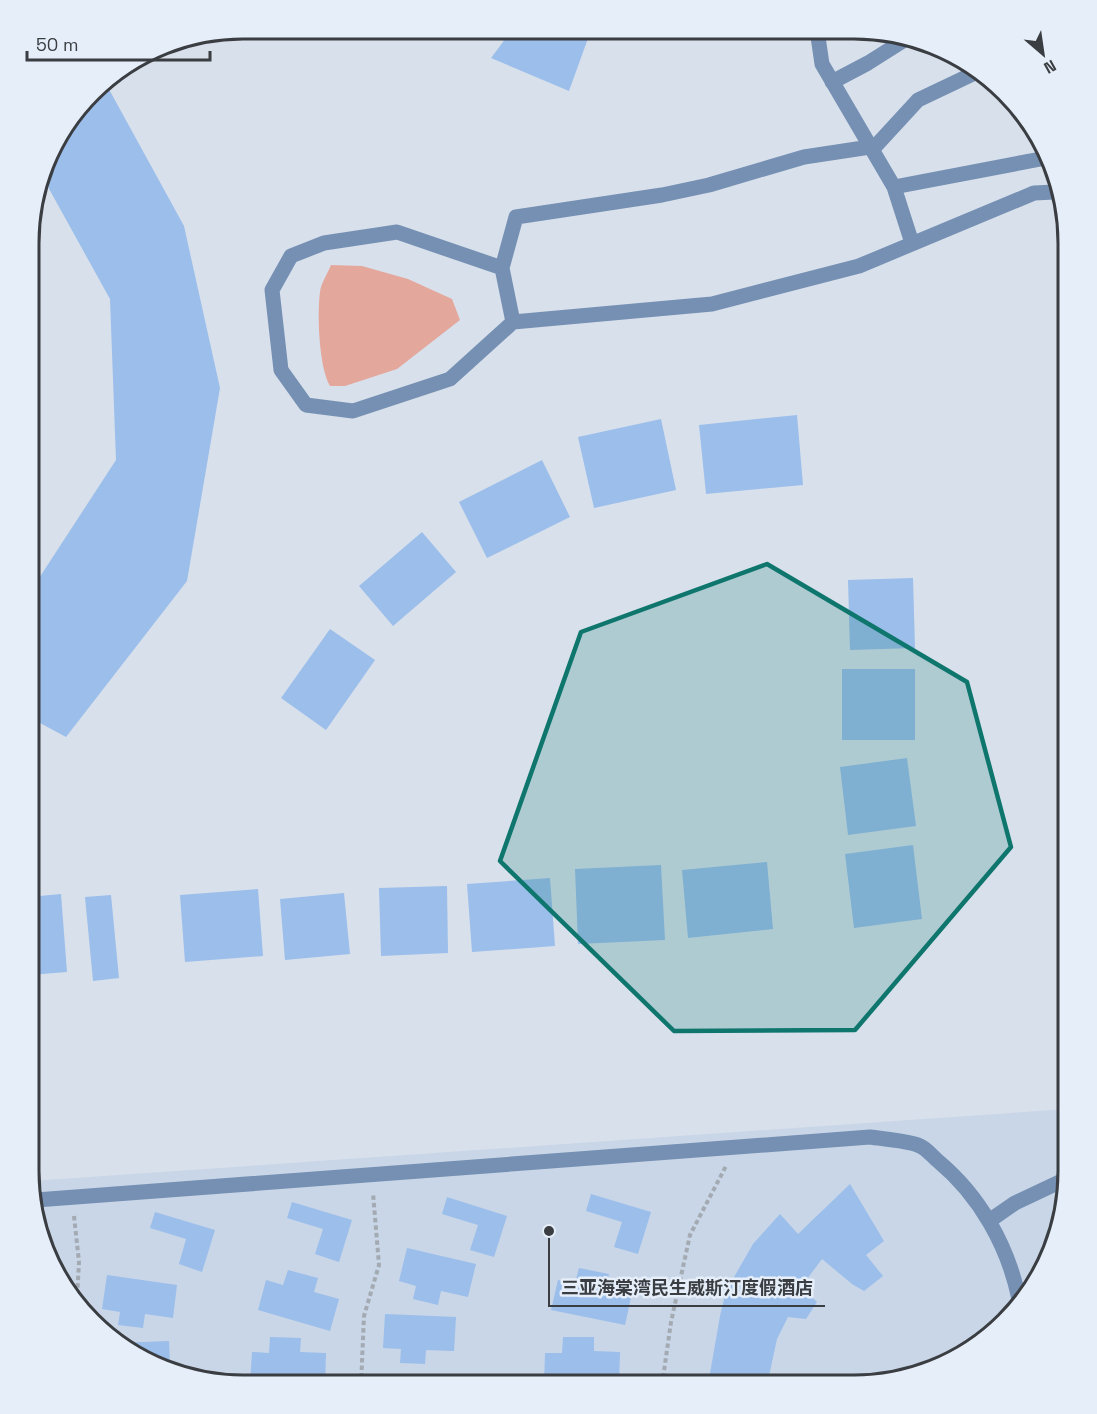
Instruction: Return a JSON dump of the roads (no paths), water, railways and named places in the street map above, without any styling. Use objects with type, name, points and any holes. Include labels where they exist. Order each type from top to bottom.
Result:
[{"type":"lane","points":[[818,39],[822,64],[894,187],[912,243]]},
{"type":"lane","points":[[832,82],[897,44]]},
{"type":"lane","points":[[513,322],[502,268],[516,217],[662,195],[710,185],[804,157],[871,148],[918,100],[970,75]]},
{"type":"lane","points":[[894,187],[1039,159]]},
{"type":"lane","points":[[502,268],[397,232],[324,243],[291,256],[272,290],[281,370],[306,405],[353,411],[450,379],[513,322],[712,304],[859,266],[1034,193],[1051,192]]},
{"type":"lane","points":[[41,1200],[870,1137],[920,1146],[957,1176],[999,1238],[1018,1292]]},
{"type":"lane","points":[[989,1221],[1015,1203],[1058,1183]]},
{"type":"place","name":"三亚海棠湾民生威斯汀度假酒店","points":[[549,1231]]}]
